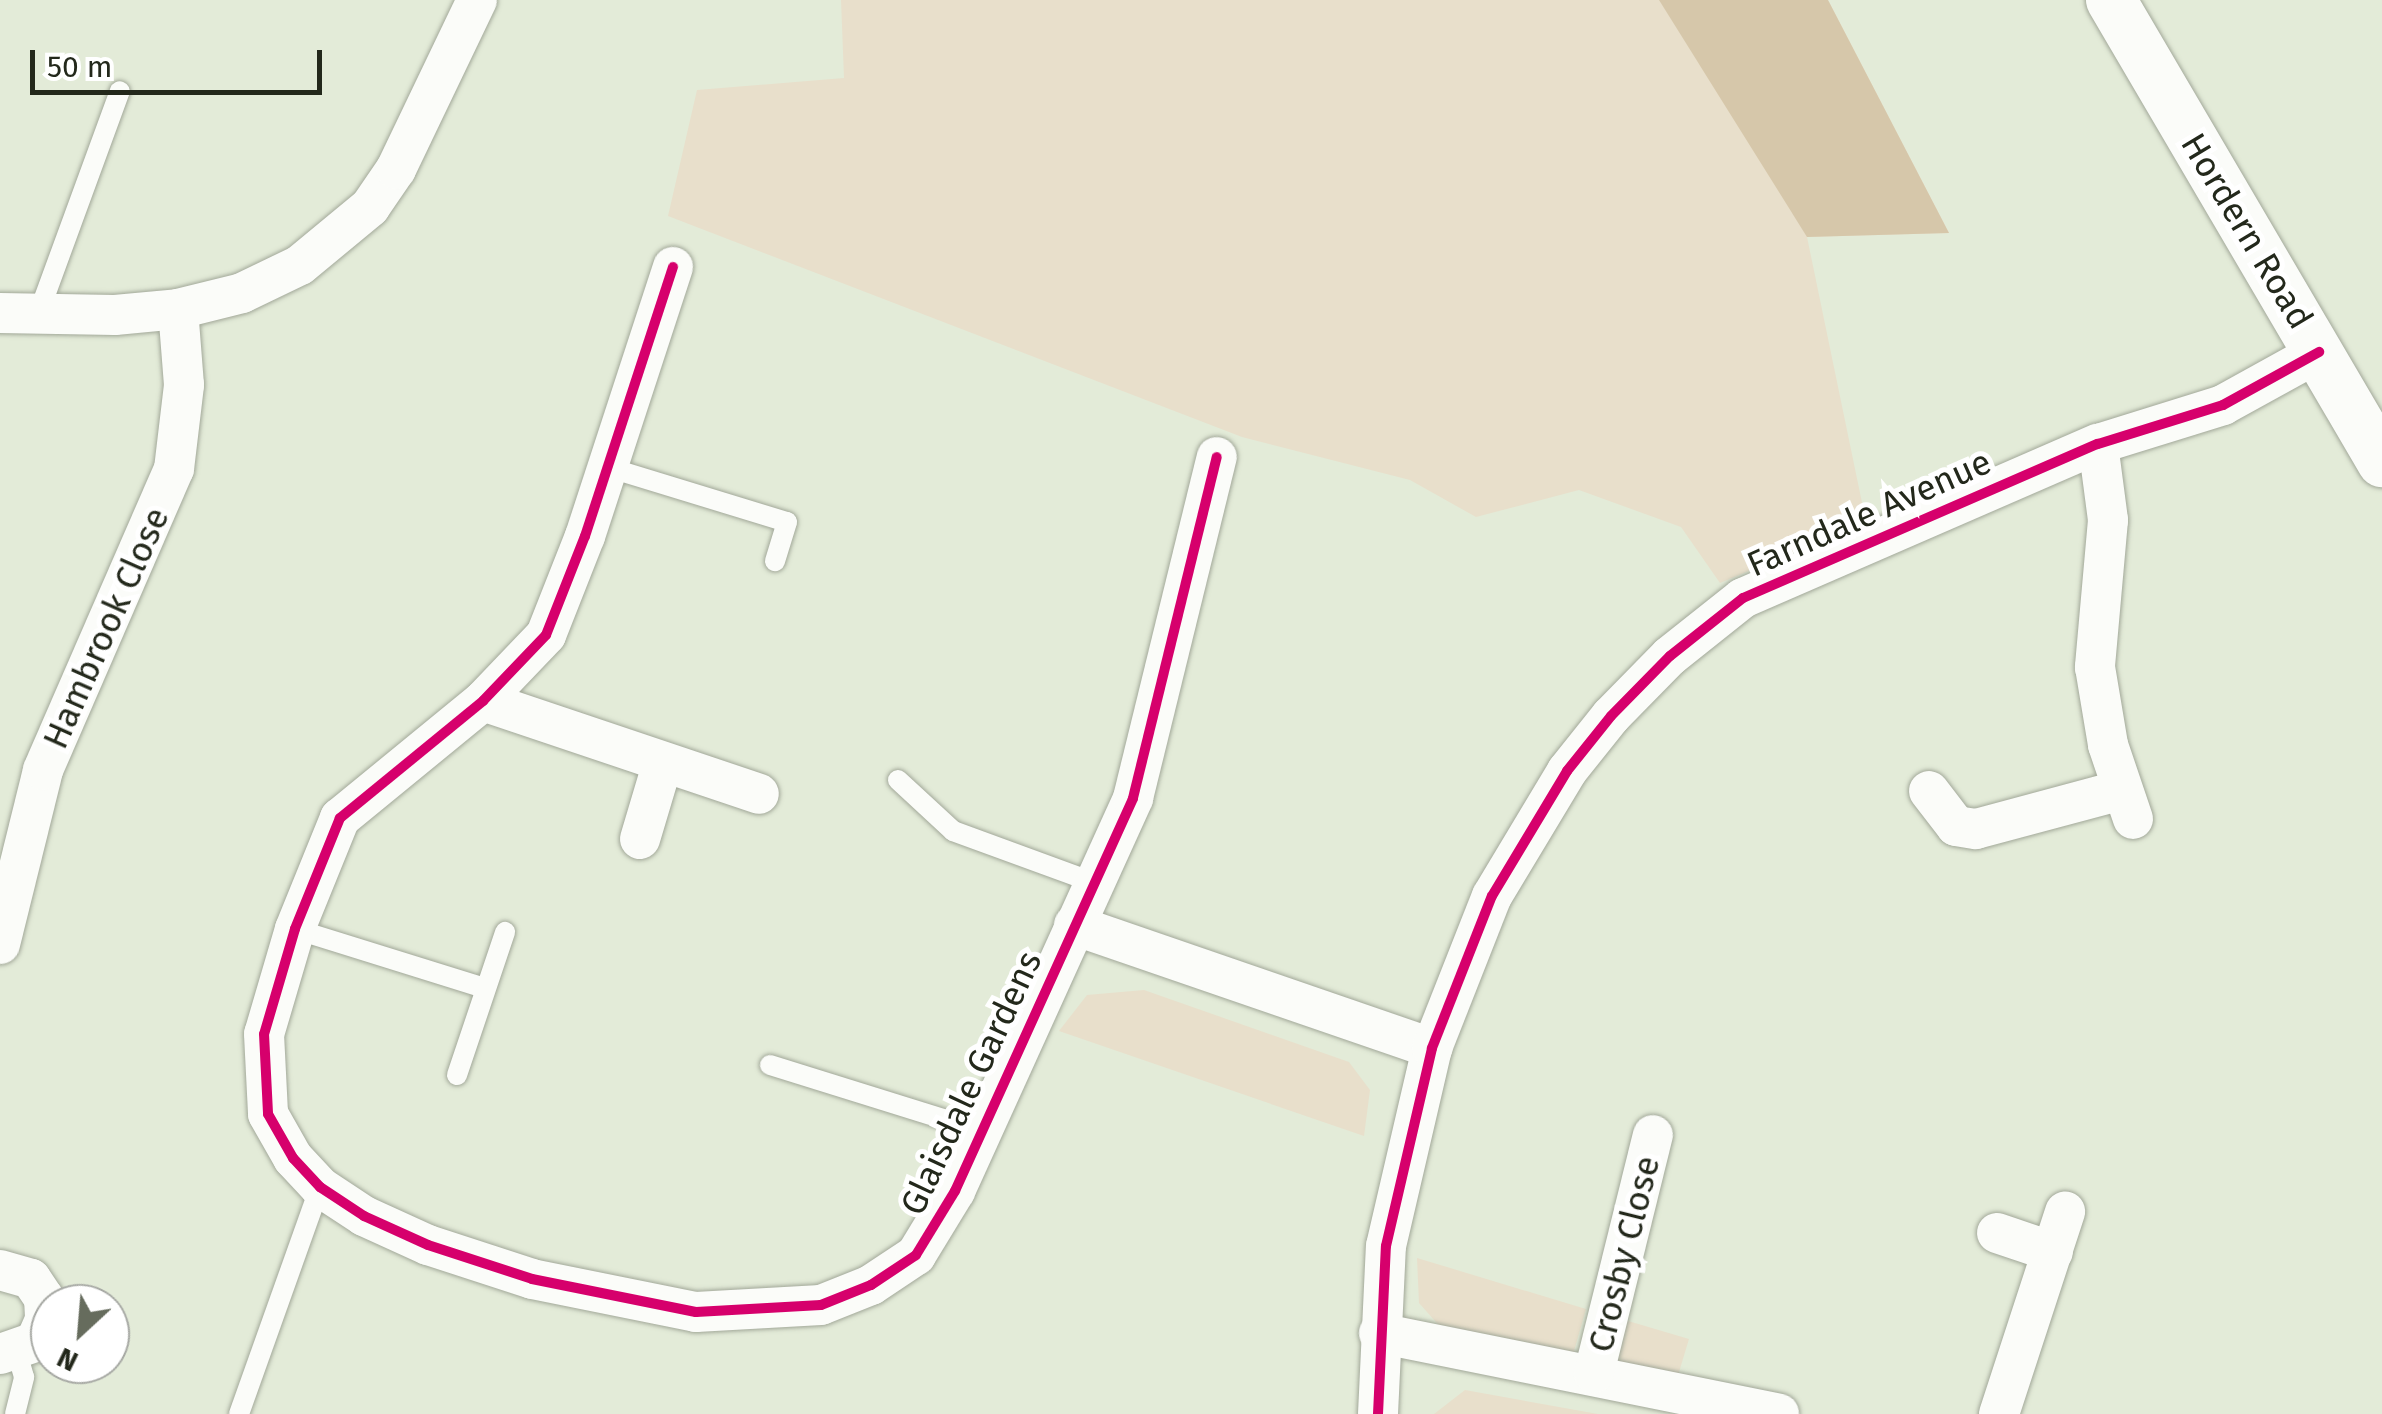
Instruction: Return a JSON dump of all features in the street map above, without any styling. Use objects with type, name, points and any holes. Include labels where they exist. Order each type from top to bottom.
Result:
[{"type":"street","points":[[20,313],[115,316],[178,308],[242,294],[300,265],[370,207],[403,155],[476,0]]},
{"type":"street","name":"Hordern Road","points":[[2112,0],[2382,462]]},
{"type":"street","name":"Glaisdale Gardens","points":[[672,268],[607,467],[546,635],[483,701],[340,818],[294,929],[264,1034],[262,1075],[268,1114],[292,1158],[320,1187],[428,1245],[532,1279],[696,1312],[763,1312],[821,1305],[871,1285],[916,1255],[937,1226],[1133,798],[1217,457]]},
{"type":"street","name":"Hambrook Close","points":[[0,944],[44,770],[174,469],[184,384],[178,308]]},
{"type":"street","name":"Farndale Avenue","points":[[1378,1414],[1386,1246],[1432,1048],[1492,896],[1524,836],[1611,716],[1670,656],[1743,598],[2098,444],[2222,405],[2319,352]]},
{"type":"street","points":[[1929,792],[1956,826],[1976,829],[2128,804],[2095,667],[2108,520],[2098,444]]},
{"type":"street","points":[[483,701],[662,765],[759,794]]},
{"type":"street","points":[[640,839],[662,765]]},
{"type":"street","name":"Glaisdale Gardens","points":[[1074,925],[1432,1048]]},
{"type":"street","name":"Crosby Close","points":[[1594,1373],[1653,1135]]},
{"type":"street","points":[[1998,1414],[2065,1212]]},
{"type":"street","points":[[1997,1233],[2053,1252]]},
{"type":"street","points":[[0,1270],[31,1279],[44,1298],[45,1320],[35,1342],[9,1353]]},
{"type":"street","name":"Crosby Close","points":[[1379,1333],[1594,1373],[1779,1414]]},
{"type":"lane","points":[[20,313],[120,91]]},
{"type":"lane","points":[[607,467],[787,522],[775,561]]},
{"type":"lane","points":[[898,780],[954,831],[1095,883]]},
{"type":"lane","points":[[294,929],[484,988]]},
{"type":"lane","points":[[457,1075],[505,932]]},
{"type":"lane","points":[[770,1065],[982,1131]]},
{"type":"lane","points":[[239,1414],[320,1187]]},
{"type":"lane","points":[[9,1353],[24,1378],[15,1414]]},
{"type":"shaded area","points":[[841,0],[1828,0],[1949,233],[1807,237],[1866,522],[1720,583],[1681,527],[1579,490],[1476,517],[1410,480],[1242,437],[668,216],[697,90],[844,78]]},
{"type":"shaded area","points":[[1659,0],[1828,0],[1949,233],[1807,237]]},
{"type":"shaded area","points":[[1144,990],[1349,1062],[1370,1090],[1364,1136],[1059,1031],[1087,995]]},
{"type":"shaded area","points":[[1417,1258],[1586,1309],[1572,1358],[1443,1330],[1419,1303]]},
{"type":"shaded area","points":[[1618,1318],[1689,1339],[1676,1382],[1616,1370]]},
{"type":"shaded area","points":[[1465,1390],[1598,1414],[1434,1414]]},
{"type":"cycle path","points":[[673,267],[585,536],[546,635],[483,701],[340,818],[295,929],[264,1034],[268,1114],[293,1158],[320,1187],[364,1216],[428,1245],[532,1279],[696,1312],[821,1305],[871,1285],[916,1255],[955,1191],[1133,798],[1217,457]]},
{"type":"cycle path","points":[[1378,1414],[1386,1246],[1432,1048],[1492,896],[1567,771],[1611,716],[1670,656],[1743,598],[2098,444],[2223,405],[2319,352]]}]
